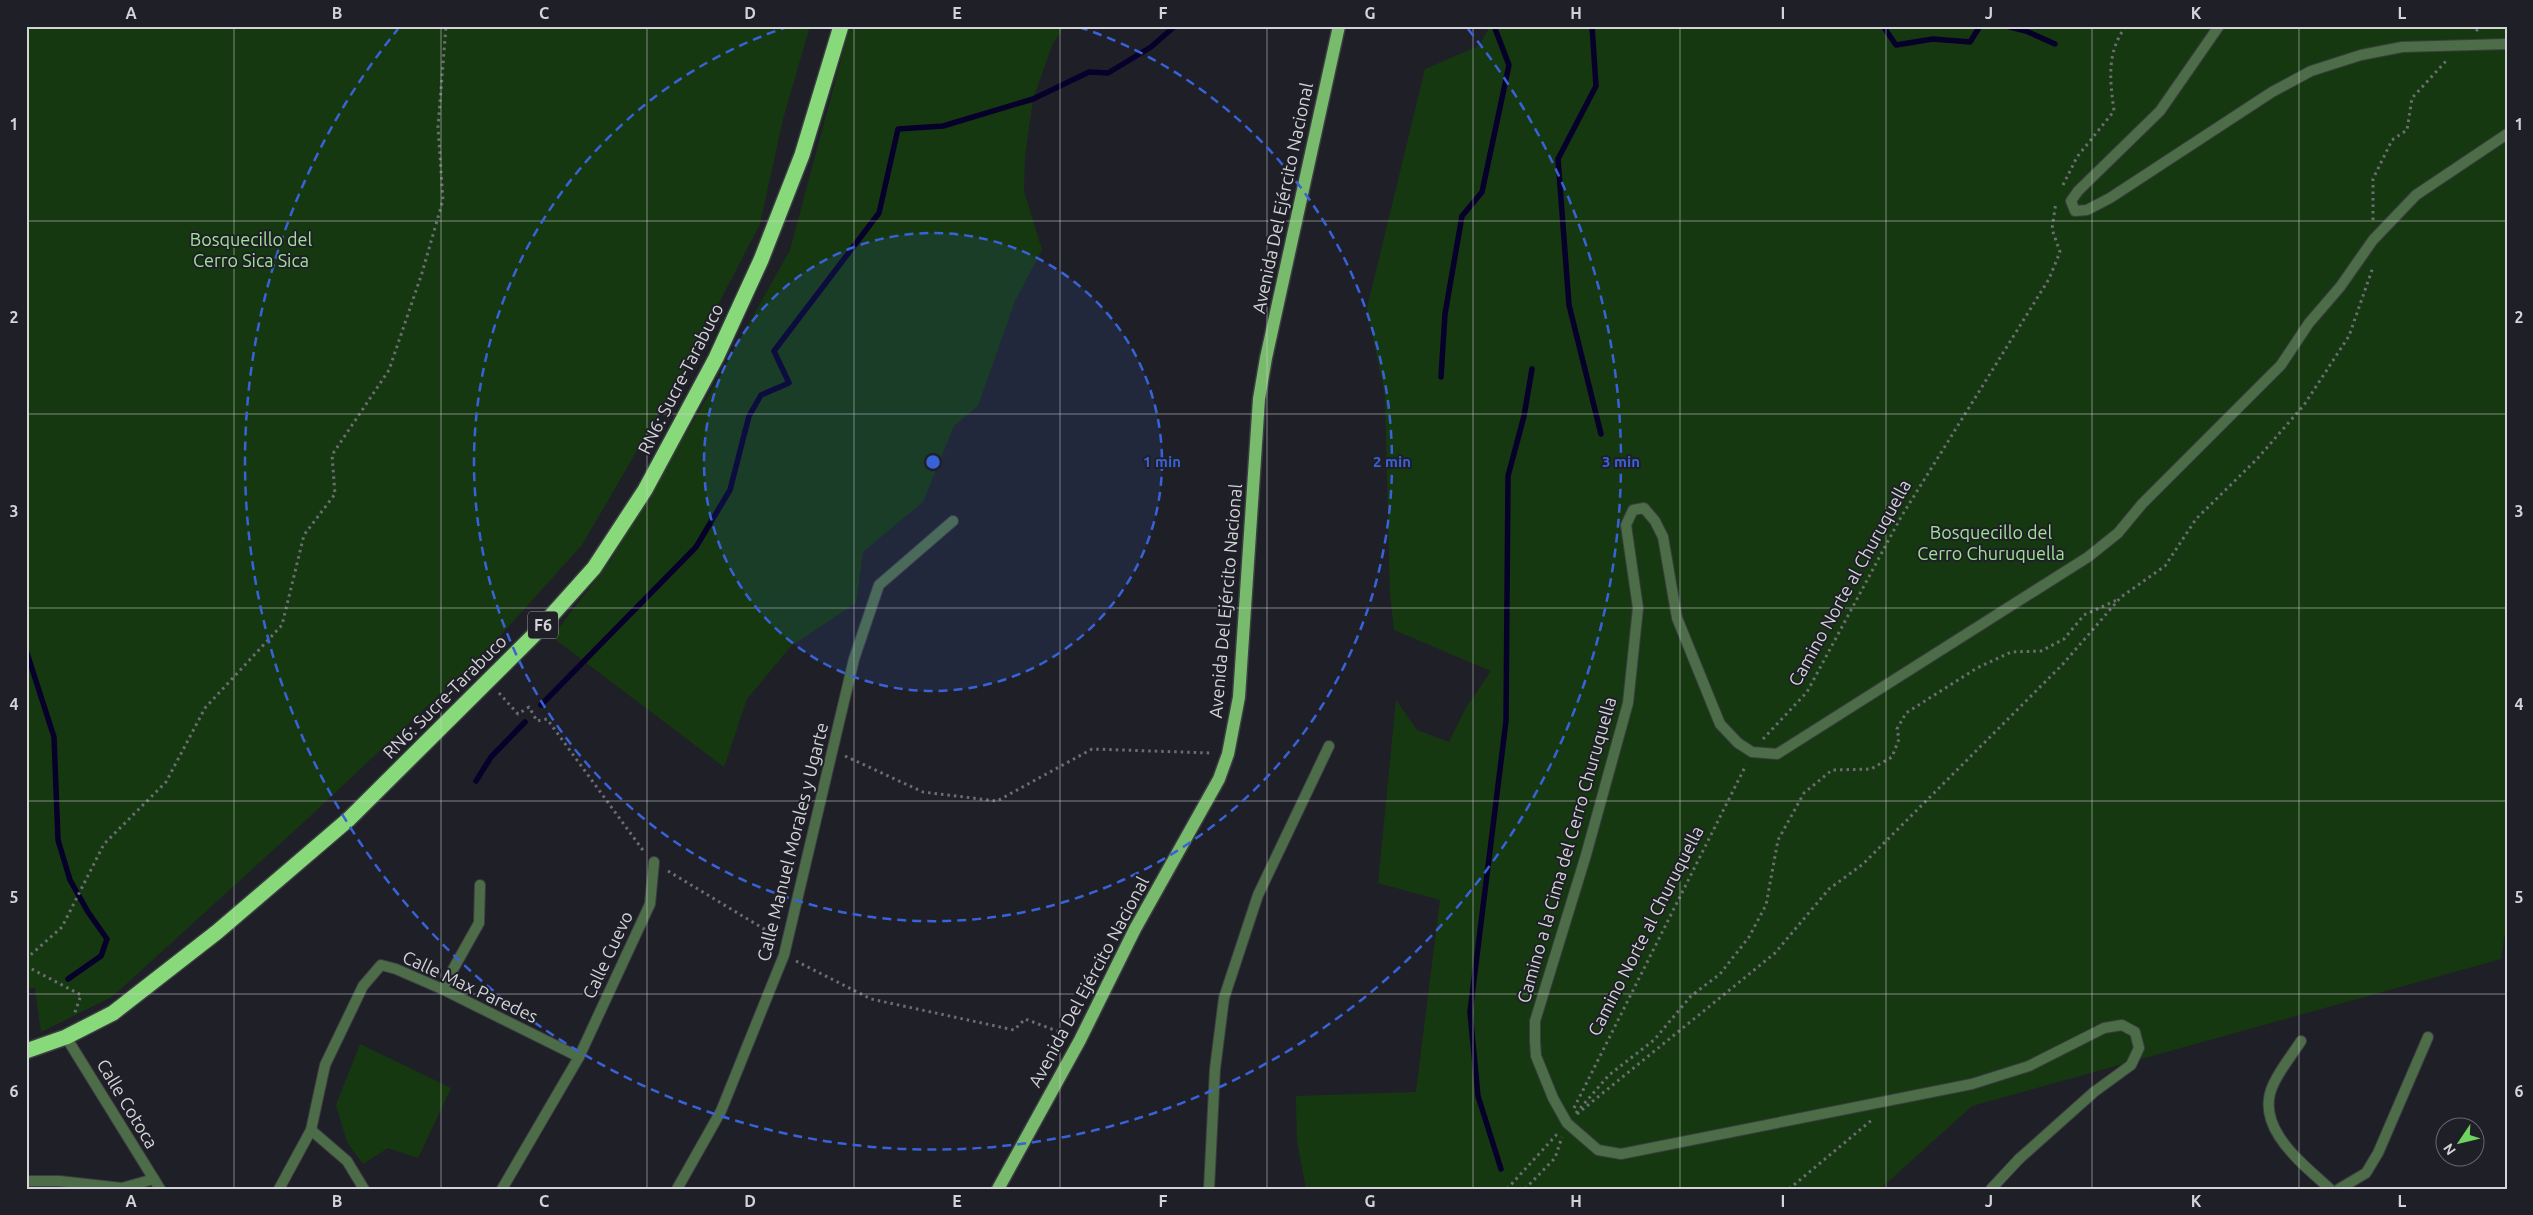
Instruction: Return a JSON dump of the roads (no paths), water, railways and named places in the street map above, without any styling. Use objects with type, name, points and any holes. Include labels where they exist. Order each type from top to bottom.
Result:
[{"type":"highway","name":"RN6: Sucre-Tarabuco","points":[[26,1050],[66,1036],[113,1013],[217,932],[349,819],[534,635],[594,568],[645,490],[716,358],[761,260],[802,154],[841,26]]},
{"type":"main road","name":"Avenida Del Ejército Nacional","points":[[998,1189],[1080,1040],[1135,930],[1219,779],[1228,754],[1239,697],[1259,398],[1338,26]]},
{"type":"street","points":[[2219,26],[2160,111],[2078,191],[2071,200],[2075,211],[2087,210],[2110,198],[2272,92],[2311,71],[2361,55],[2402,47],[2507,44]]},
{"type":"street","name":"Camino a la Cima del Cerro Churuquella","points":[[1991,1189],[2019,1159],[2094,1092],[2131,1065],[2139,1048],[2135,1032],[2122,1025],[2104,1028],[2029,1066],[1972,1084],[1621,1154],[1598,1150],[1567,1122],[1552,1098],[1536,1056],[1535,1021],[1586,855],[1628,703],[1638,608],[1626,525],[1633,510],[1644,508],[1655,521],[1663,537],[1677,618],[1720,724],[1738,742],[1752,752],[1777,754],[2088,557],[2110,539],[2281,364],[2309,323],[2340,287],[2373,240],[2416,195],[2507,134]]},
{"type":"street","name":"Calle Manuel Morales y Ugarte","points":[[677,1189],[720,1111],[784,955],[854,659],[879,585],[953,521]]},
{"type":"street","points":[[1209,1189],[1215,1069],[1224,998],[1258,895],[1329,746]]},
{"type":"street","name":"Calle Cuevo","points":[[502,1189],[579,1057],[650,904],[654,862]]},
{"type":"street","points":[[442,989],[479,923],[480,885]]},
{"type":"street","name":"Calle Max Paredes","points":[[278,1189],[311,1130],[325,1065],[363,986],[381,965],[442,989],[579,1057]]},
{"type":"street","name":"Calle Cotoca","points":[[66,1036],[160,1189]]},
{"type":"street","points":[[2339,1189],[2366,1173],[2378,1153],[2428,1037]]},
{"type":"street","points":[[2301,1041],[2273,1084],[2267,1108],[2284,1146],[2330,1189]]},
{"type":"street","points":[[311,1130],[347,1161],[364,1189]]},
{"type":"street","points":[[26,1181],[59,1181],[122,1188],[154,1180]]},
{"type":"waterway","points":[[541,705],[696,547],[730,490],[749,416],[761,395],[789,383],[774,351],[879,213],[898,129],[943,126],[1033,99],[1089,72],[1108,73],[1151,47],[1175,26]]},
{"type":"waterway","points":[[1441,377],[1445,314],[1462,216],[1482,192],[1509,65],[1494,26]]},
{"type":"waterway","points":[[1592,26],[1596,86],[1558,159],[1569,305],[1601,434]]},
{"type":"waterway","points":[[1883,26],[1896,45],[1933,39],[1970,42],[1980,26]]},
{"type":"waterway","points":[[2006,26],[2026,31],[2055,44]]},
{"type":"waterway","points":[[1501,1169],[1478,1096],[1470,1012],[1506,721],[1508,476],[1524,416],[1532,369]]},
{"type":"waterway","points":[[26,650],[54,737],[58,840],[70,880],[88,912],[107,939],[101,956],[68,979]]},
{"type":"waterway","points":[[476,781],[491,757],[525,722]]},
{"type":"park label","name":"Bosquecillo del Cerro Sica Sica","points":[[251,250]]},
{"type":"park label","name":"Bosquecillo del Cerro Churuquella","points":[[1991,543]]}]
